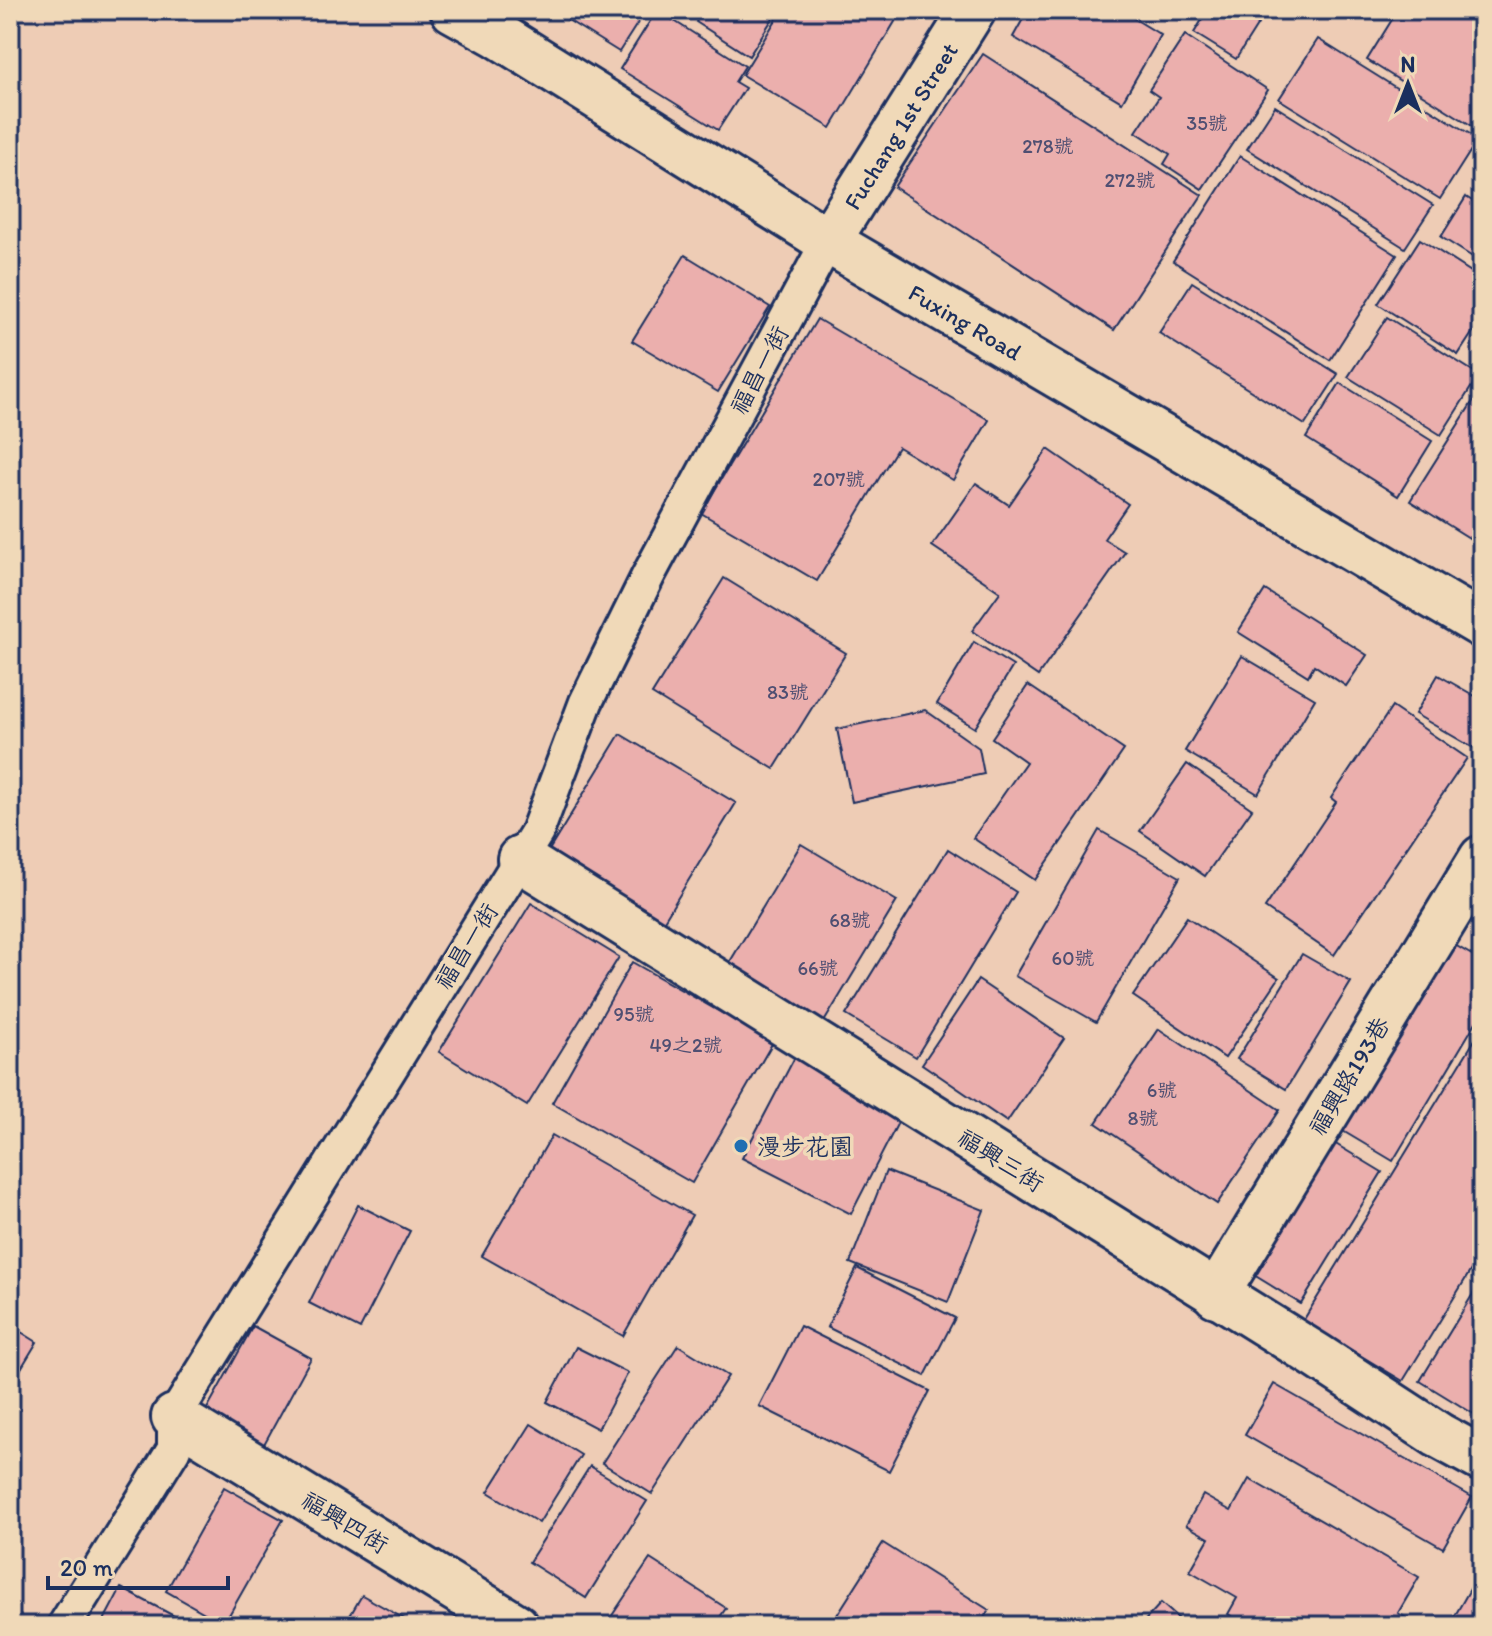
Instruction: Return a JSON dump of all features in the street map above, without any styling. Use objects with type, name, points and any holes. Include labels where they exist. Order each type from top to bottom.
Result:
[{"type":"street","name":"Fuxing Road","points":[[453,10],[505,22],[828,241],[1482,625]]},
{"type":"street","name":"Fuchang 1st Street","points":[[828,241],[973,10]]},
{"type":"street","name":"福興路193巷","points":[[1216,1295],[1482,858]]},
{"type":"street","name":"福興三街","points":[[520,859],[1317,1356],[1438,1435],[1482,1459]]},
{"type":"street","name":"福興四街","points":[[174,1417],[516,1626]]},
{"type":"lane","name":"福昌一街","points":[[64,1626],[174,1449],[174,1417],[537,832],[586,702],[648,576],[828,241]]},
{"type":"building","points":[[552,10],[646,10],[619,52]]},
{"type":"building","points":[[657,10],[745,66],[735,82],[745,88],[718,130],[620,69]]},
{"type":"building","points":[[703,10],[778,10],[749,56],[696,22]]},
{"type":"building","points":[[782,10],[902,10],[831,128],[742,75]]},
{"type":"building","points":[[1028,10],[1120,10],[1161,35],[1122,102],[1013,37]]},
{"type":"building","points":[[1208,10],[1267,10],[1236,59],[1194,33]]},
{"type":"building","points":[[1398,10],[1463,10],[1482,22],[1482,132],[1367,60]]},
{"type":"building","points":[[1185,35],[1268,90],[1202,189],[1164,164],[1170,154],[1136,132],[1159,97],[1149,90]]},
{"type":"building","points":[[1318,39],[1478,139],[1440,199],[1279,99]]},
{"type":"building","points":[[983,54],[1202,195],[1114,330],[894,187]]},
{"type":"building","points":[[1275,106],[1433,205],[1405,248],[1247,149]]},
{"type":"building","points":[[1240,156],[1397,255],[1330,360],[1173,261]]},
{"type":"building","points":[[1466,197],[1482,207],[1482,263],[1441,237]]},
{"type":"building","points":[[1420,239],[1482,279],[1482,318],[1458,355],[1378,304]]},
{"type":"building","points":[[685,255],[770,307],[718,392],[632,341]]},
{"type":"building","points":[[1192,282],[1338,374],[1305,425],[1159,333]]},
{"type":"building","points":[[1387,317],[1479,375],[1441,435],[1348,377]]},
{"type":"building","points":[[817,319],[989,420],[953,480],[898,447],[817,581],[701,513]]},
{"type":"building","points":[[1340,383],[1432,441],[1398,496],[1306,438]]},
{"type":"building","points":[[1482,387],[1482,546],[1410,501]]},
{"type":"building","points":[[1048,449],[1128,504],[1104,539],[1125,552],[1038,676],[972,631],[1000,592],[932,546],[976,483],[1009,505]]},
{"type":"building","points":[[724,578],[846,653],[774,769],[652,694]]},
{"type":"building","points":[[1265,590],[1367,655],[1346,686],[1314,665],[1308,676],[1238,632]]},
{"type":"building","points":[[974,642],[1013,666],[975,728],[937,704]]},
{"type":"building","points":[[1242,656],[1315,699],[1258,794],[1185,751]]},
{"type":"building","points":[[1438,675],[1482,700],[1482,753],[1415,714]]},
{"type":"building","points":[[1028,685],[1124,750],[1035,880],[973,838],[1026,762],[992,738]]},
{"type":"building","points":[[1392,707],[1467,758],[1334,955],[1265,908],[1336,802],[1331,798]]},
{"type":"building","points":[[925,710],[979,748],[984,774],[852,802],[837,729]]},
{"type":"building","points":[[620,734],[736,803],[663,922],[548,852]]},
{"type":"building","points":[[1187,764],[1252,809],[1205,876],[1140,831]]},
{"type":"building","points":[[1099,830],[1180,877],[1096,1022],[1015,976]]},
{"type":"building","points":[[801,844],[897,901],[824,1022],[728,965]]},
{"type":"building","points":[[948,849],[1016,892],[916,1057],[846,1015]]},
{"type":"building","points":[[531,903],[619,957],[527,1106],[439,1052]]},
{"type":"building","points":[[1187,917],[1279,978],[1225,1058],[1133,996]]},
{"type":"building","points":[[1443,938],[1482,961],[1482,1012],[1393,1161],[1331,1124]]},
{"type":"building","points":[[1302,954],[1351,982],[1286,1089],[1237,1059]]},
{"type":"building","points":[[632,962],[773,1042],[692,1183],[552,1103]]},
{"type":"building","points":[[978,980],[1064,1038],[1007,1122],[922,1064]]},
{"type":"building","points":[[1482,1028],[1482,1252],[1403,1381],[1303,1321]]},
{"type":"building","points":[[1159,1029],[1280,1110],[1217,1204],[1096,1123]]},
{"type":"building","points":[[798,1051],[906,1107],[851,1214],[742,1158]]},
{"type":"building","points":[[552,1135],[692,1215],[623,1336],[482,1256]]},
{"type":"building","points":[[1329,1140],[1382,1172],[1301,1304],[1249,1272]]},
{"type":"building","points":[[886,1171],[984,1210],[948,1302],[850,1263]]},
{"type":"building","points":[[358,1205],[410,1231],[360,1329],[309,1303]]},
{"type":"building","points":[[857,1268],[955,1318],[925,1376],[827,1327]]},
{"type":"building","points":[[1482,1279],[1482,1419],[1420,1381]]},
{"type":"building","points":[[10,1325],[37,1342],[14,1380],[10,1378]]},
{"type":"building","points":[[253,1326],[311,1358],[262,1448],[203,1416]]},
{"type":"building","points":[[800,1326],[930,1391],[889,1471],[759,1406]]},
{"type":"building","points":[[678,1345],[728,1376],[652,1494],[602,1463]]},
{"type":"building","points":[[576,1347],[628,1373],[598,1429],[547,1402]]},
{"type":"building","points":[[1274,1384],[1472,1497],[1443,1548],[1245,1435]]},
{"type":"building","points":[[531,1424],[581,1455],[539,1523],[488,1492]]},
{"type":"building","points":[[590,1466],[647,1501],[586,1598],[529,1562]]},
{"type":"building","points":[[1249,1479],[1419,1577],[1398,1613],[1420,1626],[1249,1626],[1228,1614],[1237,1598],[1190,1571],[1209,1538],[1186,1525],[1203,1495],[1231,1511]]},
{"type":"building","points":[[224,1487],[283,1520],[224,1624],[166,1591]]},
{"type":"building","points":[[883,1543],[989,1610],[979,1626],[830,1626]]},
{"type":"building","points":[[650,1559],[726,1608],[714,1626],[605,1626]]},
{"type":"building","points":[[1482,1568],[1482,1626],[1449,1626]]},
{"type":"building","points":[[121,1588],[193,1626],[101,1626]]},
{"type":"building","points":[[362,1595],[417,1626],[344,1626]]},
{"type":"building","points":[[1161,1603],[1187,1626],[1140,1626]]},
{"type":"place","name":"漫步花園","points":[[741,1146]]}]
